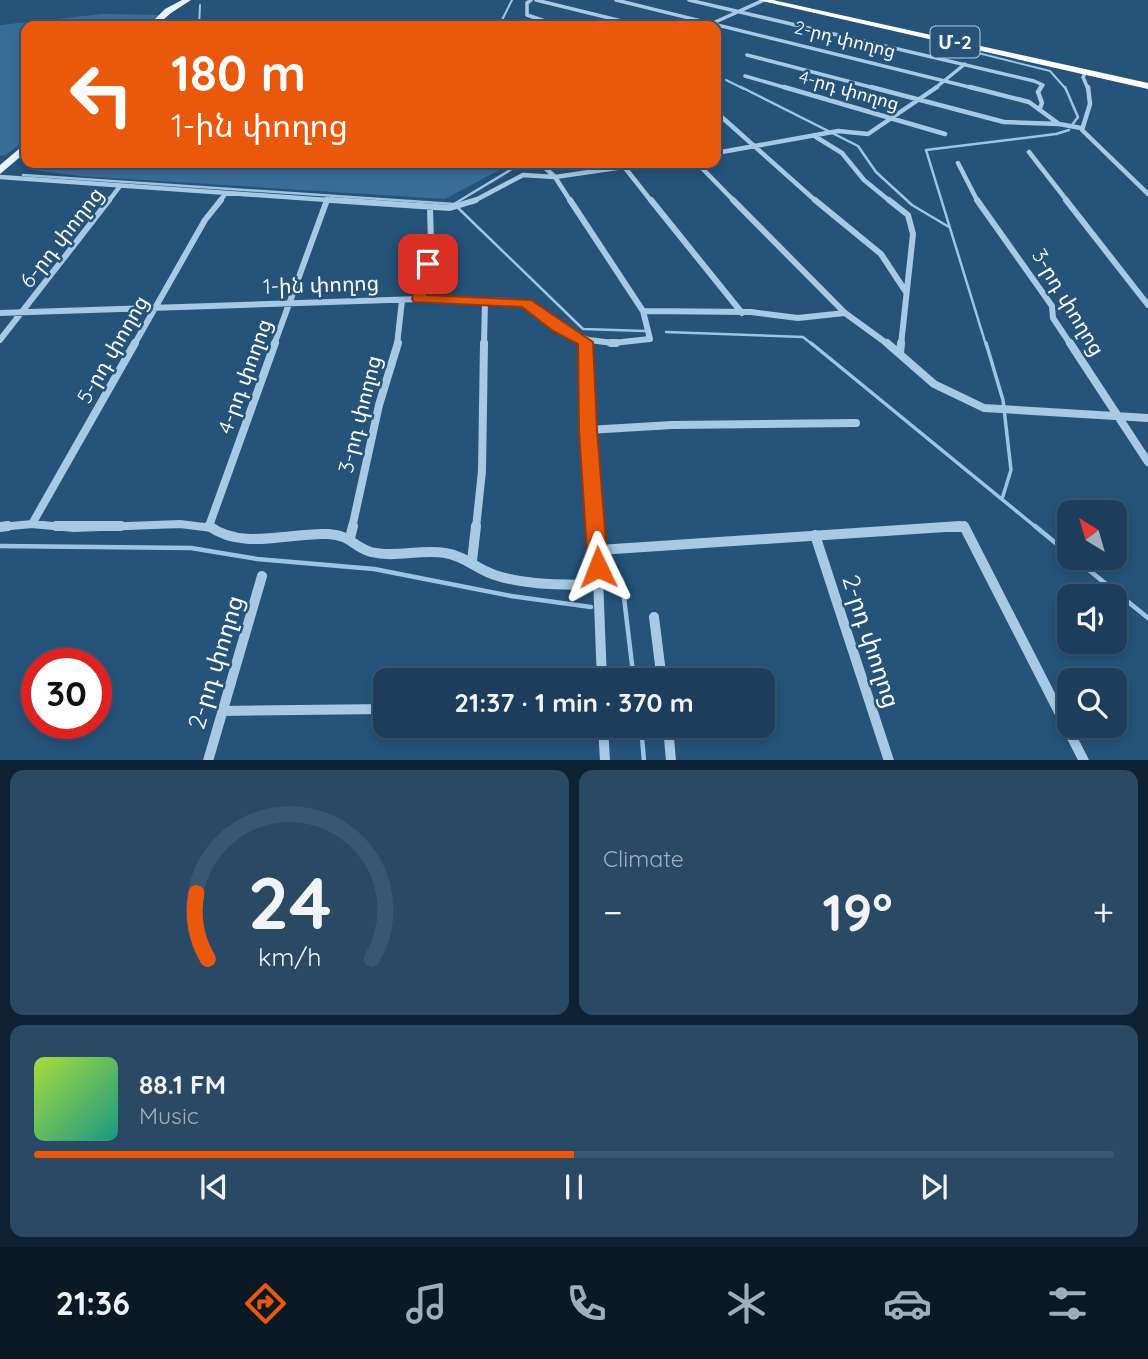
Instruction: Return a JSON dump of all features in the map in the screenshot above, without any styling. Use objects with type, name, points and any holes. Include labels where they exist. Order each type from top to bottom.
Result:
[{"type":"highway","name":"Մ-2","points":[[763,0],[1086,72],[1148,83]]},
{"type":"highway","name":"Մ-2","points":[[778,0],[1148,83]]},
{"type":"main road","points":[[157,21],[187,0]]},
{"type":"main road","points":[[4,167],[21,151]]},
{"type":"street","points":[[531,0],[527,3],[527,15],[545,21]]},
{"type":"street","points":[[536,0],[622,21]]},
{"type":"street","name":"2-րդ փողոց","points":[[616,0],[705,21]]},
{"type":"street","points":[[689,0],[965,64],[1043,85],[1038,92],[1042,103],[1040,108]]},
{"type":"street","points":[[717,21],[763,0]]},
{"type":"street","name":"2-րդ փողոց","points":[[721,25],[1029,102],[1059,124]]},
{"type":"street","points":[[747,55],[1016,124],[1059,124],[1081,128],[1148,194]]},
{"type":"street","points":[[721,152],[838,131],[868,134],[921,100],[965,64]]},
{"type":"street","points":[[1081,128],[1092,104],[1090,88],[1083,77],[1086,72]]},
{"type":"street","name":"4-րդ փողոց","points":[[745,76],[945,134]]},
{"type":"street","points":[[721,116],[856,236],[874,247],[888,262],[898,284],[906,292]]},
{"type":"street","points":[[816,137],[842,153],[864,180],[908,215],[912,224],[915,260],[906,292],[900,353]]},
{"type":"street","points":[[1029,152],[1148,305]]},
{"type":"street","name":"3-րդ փողոց","points":[[958,163],[975,199],[1052,306],[1053,318],[1148,462]]},
{"type":"street","points":[[545,168],[555,177],[643,311],[650,339],[634,343],[586,342],[588,430],[599,550],[602,668]]},
{"type":"street","points":[[0,177],[450,208],[461,206],[523,175],[555,177],[606,168]]},
{"type":"street","points":[[625,168],[742,313]]},
{"type":"street","points":[[702,168],[845,313],[900,353],[934,384],[984,408],[1015,412],[1148,418]]},
{"type":"street","name":"6-րդ փողոց","points":[[0,340],[120,186]]},
{"type":"street","name":"5-րդ փողոց","points":[[32,524],[205,220],[226,193]]},
{"type":"street","name":"4-րդ փողոց","points":[[209,526],[327,199]]},
{"type":"street","points":[[419,299],[428,264],[433,218],[430,208]]},
{"type":"street","name":"1-ին փողոց","points":[[0,313],[419,299],[526,303],[559,327],[586,342]]},
{"type":"street","name":"3-րդ փողոց","points":[[350,538],[379,405],[399,340],[402,300]]},
{"type":"street","points":[[472,561],[482,471],[485,301]]},
{"type":"street","points":[[643,311],[799,317],[845,313]]},
{"type":"street","points":[[588,430],[672,425],[856,423]]},
{"type":"street","points":[[0,527],[32,524],[74,528],[209,526],[225,537],[246,540],[328,534],[350,538],[357,546],[369,551],[445,552],[472,561],[485,572],[497,577],[525,582],[598,584]]},
{"type":"street","points":[[599,550],[964,526],[1083,760]]},
{"type":"street","name":"2-րդ փողոց","points":[[815,535],[889,760]]},
{"type":"street","name":"2-րդ փողոց","points":[[208,760],[262,576]]},
{"type":"street","points":[[654,617],[660,668]]},
{"type":"street","points":[[222,711],[373,709]]},
{"type":"street","points":[[604,738],[605,760]]},
{"type":"street","points":[[668,738],[671,760]]},
{"type":"shaded area","points":[[102,14],[161,15],[154,21],[37,21]]},
{"type":"shaded area","points":[[21,23],[21,143],[6,155],[0,156],[0,25]]},
{"type":"shaded area","points":[[503,168],[445,199],[80,176],[32,170]]},
{"type":"waterway","points":[[502,21],[512,0]]},
{"type":"waterway","points":[[199,21],[200,5]]},
{"type":"waterway","points":[[934,42],[1050,71],[1066,89]]},
{"type":"waterway","points":[[726,80],[744,89]]},
{"type":"waterway","points":[[741,87],[858,146],[876,172],[912,205],[949,227]]},
{"type":"waterway","points":[[1066,89],[1078,117],[1072,125]]},
{"type":"waterway","points":[[986,345],[926,150],[1056,134],[1069,130]]},
{"type":"waterway","points":[[454,204],[512,168]]},
{"type":"waterway","points":[[23,175],[454,204]]},
{"type":"waterway","points":[[454,204],[583,329],[645,331]]},
{"type":"waterway","points":[[666,332],[803,337],[813,345]]},
{"type":"waterway","points":[[811,343],[1037,528]]},
{"type":"waterway","points":[[986,343],[1003,400],[1011,470],[1002,499]]},
{"type":"waterway","points":[[1035,526],[1057,544]]},
{"type":"waterway","points":[[0,546],[191,548],[257,559],[374,569],[511,596],[591,607]]},
{"type":"waterway","points":[[1089,570],[1148,618]]},
{"type":"waterway","points":[[622,581],[632,668]]},
{"type":"waterway","points":[[642,738],[644,760]]},
{"type":"route","points":[[428,264],[419,299],[526,303],[559,327],[586,342],[588,430],[599,550],[598,567]]}]
